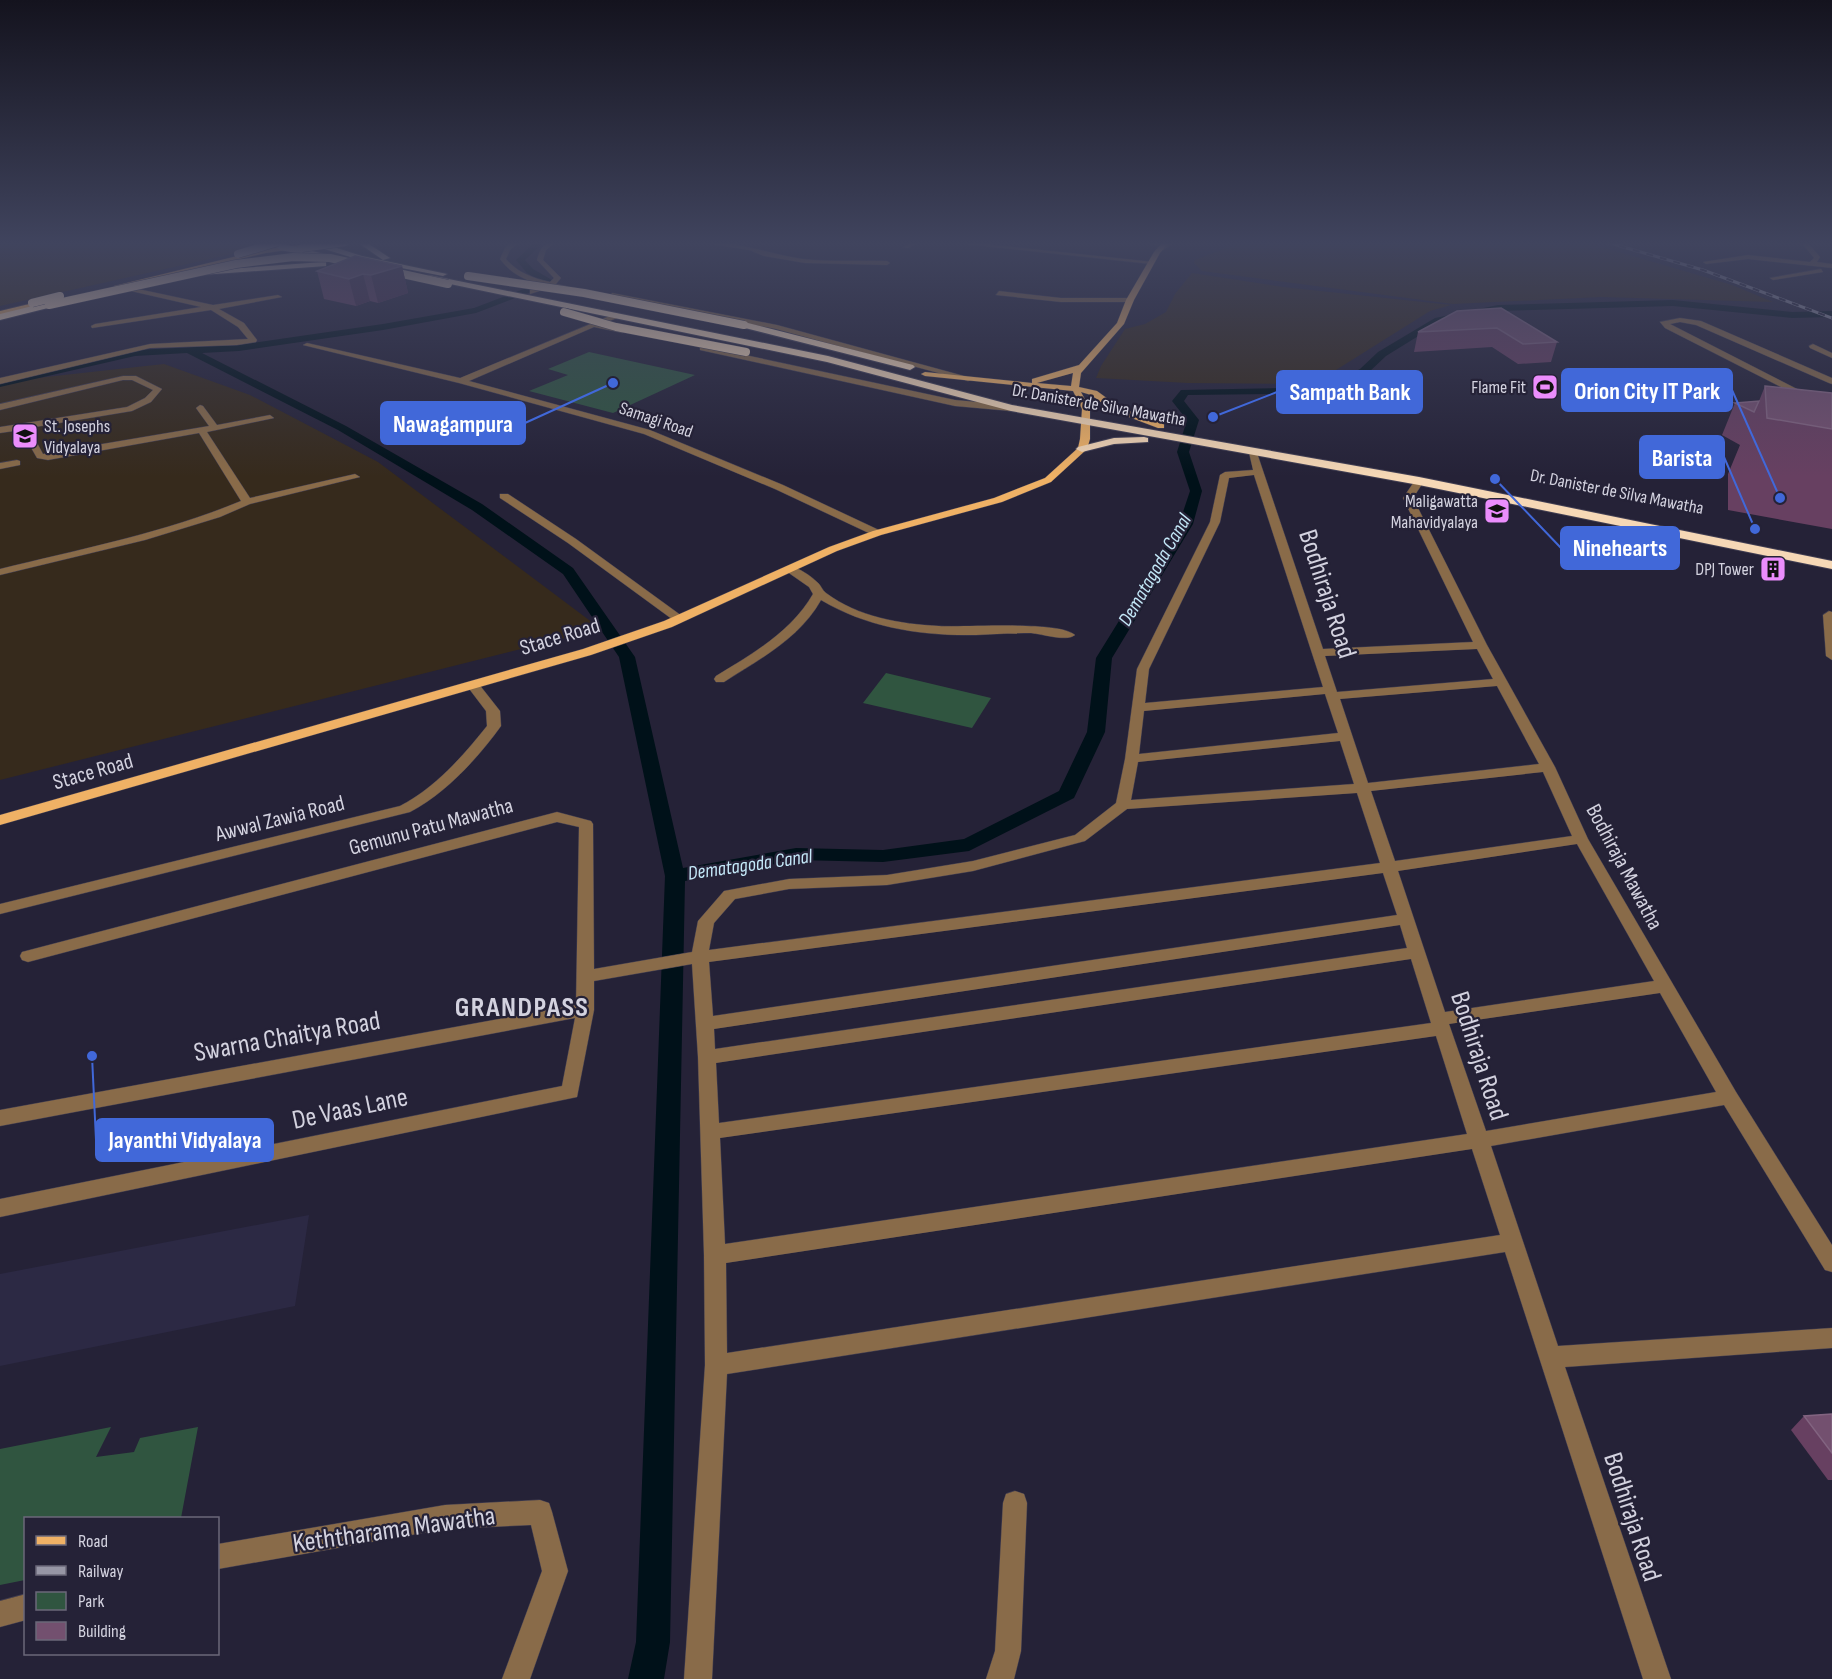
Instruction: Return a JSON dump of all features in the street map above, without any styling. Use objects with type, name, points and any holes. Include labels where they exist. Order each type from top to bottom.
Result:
[{"type":"highway","points":[[592,320],[927,392],[973,399]]},
{"type":"highway","name":"Dr. Danister de Silva Mawatha","points":[[643,320],[828,359],[1011,408],[1086,418],[1510,489],[1832,554]]},
{"type":"highway","name":"Dr. Danister de Silva Mawatha","points":[[668,320],[793,344],[925,374],[1086,418]]},
{"type":"highway","points":[[721,320],[862,354],[925,374]]},
{"type":"highway","points":[[1082,449],[1114,441],[1148,439],[1166,431]]},
{"type":"highway","name":"Dr. Danister de Silva Mawatha","points":[[1215,439],[1251,450],[1419,481],[1832,565]]},
{"type":"main road","points":[[1082,449],[1086,436],[1086,418],[1075,388],[1076,378],[1082,366],[1122,320]]},
{"type":"main road","points":[[996,382],[1042,380],[1082,366]]},
{"type":"main road","points":[[925,374],[1075,388],[1094,393],[1116,409],[1166,431]]},
{"type":"main road","name":"Stace Road","points":[[0,820],[587,652],[680,619],[833,549],[877,533],[998,500],[1034,487],[1054,475],[1082,449]]},
{"type":"street","points":[[95,326],[129,320]]},
{"type":"street","points":[[0,381],[150,346],[237,343],[253,340],[241,325],[233,320]]},
{"type":"street","points":[[460,381],[605,320]]},
{"type":"street","points":[[746,320],[971,379]]},
{"type":"street","points":[[1677,320],[1664,322],[1832,410]]},
{"type":"street","points":[[1682,320],[1698,323],[1832,381]]},
{"type":"street","points":[[594,325],[956,403],[1011,408]]},
{"type":"street","name":"Samagi Road","points":[[307,345],[460,381],[664,437],[877,533]]},
{"type":"street","points":[[1813,346],[1832,356]]},
{"type":"street","points":[[1762,375],[1809,371]]},
{"type":"street","points":[[0,407],[123,378],[133,378],[158,389],[148,400],[129,409],[0,430]]},
{"type":"street","points":[[200,408],[215,428]]},
{"type":"street","points":[[22,427],[40,456],[48,457],[270,418]]},
{"type":"street","points":[[202,430],[247,502]]},
{"type":"street","name":"Bodhiraja Road","points":[[1251,450],[1657,1679]]},
{"type":"street","points":[[0,466],[17,463]]},
{"type":"street","points":[[1123,806],[1132,759],[1143,669],[1215,522],[1226,475],[1258,472]]},
{"type":"street","points":[[0,572],[141,538],[216,516],[247,502],[355,477]]},
{"type":"street","name":"Bodhiraja Mawatha","points":[[1419,481],[1408,498],[1481,645],[1548,767],[1581,839],[1729,1097],[1832,1263]]},
{"type":"street","points":[[504,496],[572,541],[680,619]]},
{"type":"street","points":[[790,569],[814,585],[819,594],[858,616],[920,628],[961,631],[1027,628],[1044,629],[1069,635]]},
{"type":"street","points":[[720,680],[780,639],[815,603],[819,594]]},
{"type":"street","points":[[1829,615],[1832,656]]},
{"type":"street","points":[[1318,653],[1481,645]]},
{"type":"street","points":[[1137,708],[1501,682]]},
{"type":"street","name":"Awwal Zawia Road","points":[[0,909],[405,808],[426,798],[477,747],[494,726],[493,711],[473,686]]},
{"type":"street","points":[[1132,759],[1345,736]]},
{"type":"street","points":[[698,1679],[716,1365],[715,1255],[707,1057],[700,957],[706,921],[730,895],[789,884],[887,880],[973,866],[1080,838],[1123,806],[1362,788],[1548,767]]},
{"type":"street","name":"Gemunu Patu Mawatha","points":[[28,956],[557,817],[586,824],[585,1010],[570,1092]]},
{"type":"street","points":[[586,976],[700,957],[1389,867],[1581,839]]},
{"type":"street","points":[[705,1024],[1406,919]]},
{"type":"street","points":[[707,1057],[1416,952]]},
{"type":"street","points":[[710,1132],[1440,1023],[1664,986]]},
{"type":"street","name":"Swarna Chaitya Road","points":[[0,1118],[585,1010]]},
{"type":"street","name":"De Vaas Lane","points":[[0,1208],[570,1092]]},
{"type":"street","points":[[715,1255],[1479,1140],[1729,1097]]},
{"type":"street","points":[[716,1365],[1512,1242]]},
{"type":"street","points":[[1551,1357],[1832,1338]]},
{"type":"street","points":[[1000,1679],[1008,1651],[1015,1503]]},
{"type":"street","name":"Keththarama Mawatha","points":[[219,1557],[445,1517],[540,1512],[555,1571],[516,1679]]},
{"type":"street","points":[[0,1614],[24,1608]]},
{"type":"shaded area","points":[[1151,320],[1415,320],[1320,380],[1300,384],[1188,383],[1096,378],[1101,366],[1125,329]]},
{"type":"shaded area","points":[[164,364],[250,395],[378,462],[601,629],[0,780],[0,382]]},
{"type":"shaded area","points":[[309,1215],[295,1306],[0,1366],[0,1274]]},
{"type":"green space","points":[[589,352],[695,375],[613,413],[529,391],[568,375],[548,369]]},
{"type":"green space","points":[[886,673],[991,698],[972,728],[863,703]]},
{"type":"green space","points":[[111,1427],[96,1457],[134,1452],[140,1438],[198,1427],[181,1517],[24,1517],[24,1580],[0,1585],[0,1449]]},
{"type":"building","points":[[1440,320],[1521,320],[1557,342],[1523,344],[1497,328],[1418,332]]},
{"type":"building","points":[[1765,386],[1832,393],[1832,429],[1767,418]]},
{"type":"building","points":[[1759,401],[1754,412],[1735,403]]},
{"type":"building","points":[[1832,1414],[1832,1453],[1804,1416]]},
{"type":"waterway","points":[[192,350],[239,348],[419,320]]},
{"type":"waterway","name":"Dematagoda Canal","points":[[675,876],[796,854],[883,856],[969,845],[1067,794],[1096,732],[1104,658],[1186,524],[1196,491],[1183,452],[1193,420],[1178,401],[1185,392],[1280,391],[1334,386],[1364,371],[1382,354],[1437,320]]},
{"type":"waterway","points":[[0,384],[135,353],[189,350],[342,428],[477,507],[568,571],[627,657],[675,876]]},
{"type":"waterway","points":[[646,1679],[653,1642],[675,876]]},
{"type":"place","name":"Nawagampura","points":[[613,383]]},
{"type":"place","name":"Flame Fit","points":[[1545,387]]},
{"type":"place","name":"Sampath Bank","points":[[1213,417]]},
{"type":"place","name":"St. Josephs Vidyalaya","points":[[25,436]]},
{"type":"place","name":"Ninehearts","points":[[1495,479]]},
{"type":"place","name":"Orion City IT Park","points":[[1780,498]]},
{"type":"place","name":"Maligawatta Mahavidyalaya","points":[[1497,511]]},
{"type":"place","name":"Barista","points":[[1755,529]]},
{"type":"place","name":"DPJ Tower","points":[[1773,569]]},
{"type":"place","name":"Jayanthi Vidyalaya","points":[[92,1056]]},
{"type":"district","name":"GRANDPASS","points":[[522,1007]]}]
